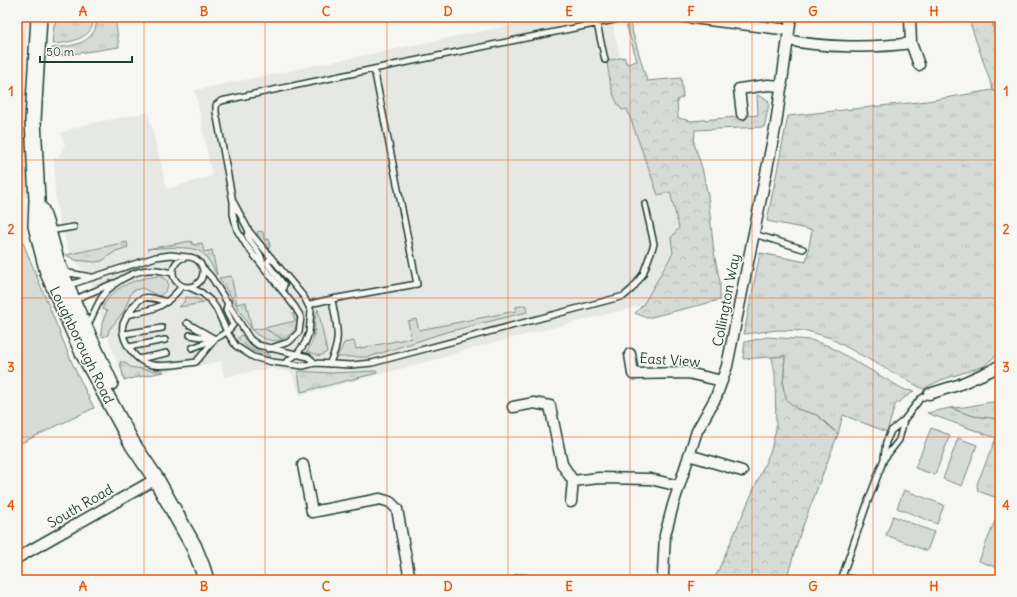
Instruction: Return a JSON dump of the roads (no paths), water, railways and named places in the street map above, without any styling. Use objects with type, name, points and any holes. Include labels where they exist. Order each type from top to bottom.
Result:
[{"type":"main road","name":"Loughborough Road","points":[[39,17],[33,120],[37,200],[36,226],[48,273],[61,287]]},
{"type":"main road","name":"Loughborough Road","points":[[37,200],[48,231],[54,255],[60,269],[61,287],[84,353],[133,446],[156,479],[194,547],[206,580]]},
{"type":"main road","name":"Loughborough Road","points":[[67,303],[86,330],[111,384],[147,453],[156,479]]},
{"type":"street","points":[[684,17],[789,30]]},
{"type":"street","name":"Collington Way","points":[[664,580],[665,535],[679,486],[697,431],[716,397],[727,366],[776,124],[791,17]]},
{"type":"street","points":[[910,17],[912,43],[919,65]]},
{"type":"street","points":[[788,40],[800,43],[841,46],[896,45],[912,43]]},
{"type":"street","points":[[742,114],[739,89],[768,85],[782,86]]},
{"type":"street","name":"East View","points":[[630,354],[633,374],[688,373],[722,381]]},
{"type":"street","points":[[929,394],[958,385],[1000,365]]},
{"type":"street","points":[[513,406],[534,403],[550,406],[562,464],[573,482],[571,502]]},
{"type":"street","points":[[689,455],[742,471]]},
{"type":"street","points":[[303,465],[312,512],[380,499],[390,502],[397,509],[410,580]]},
{"type":"street","points":[[573,482],[599,478],[650,479],[679,486]]},
{"type":"street","name":"South Road","points":[[17,558],[156,479]]},
{"type":"street","points":[[518,580],[526,580]]},
{"type":"lane","points":[[268,349],[289,342],[299,332],[301,317],[295,307],[246,245],[237,230],[233,214],[233,202],[216,112],[216,105],[221,101],[614,20]]},
{"type":"lane","points":[[597,24],[605,60]]},
{"type":"lane","points":[[309,306],[314,303],[332,299],[417,284],[374,69]]},
{"type":"lane","points":[[233,202],[249,231],[304,297],[309,306],[311,321],[309,333],[305,343],[297,354],[284,363]]},
{"type":"lane","points":[[187,257],[176,262],[174,267],[173,273],[178,283],[182,286],[189,287],[202,293],[211,301],[236,346],[253,357],[303,366],[315,363],[351,365],[372,363],[624,296],[633,288],[643,274],[654,244],[645,204]]},
{"type":"lane","points":[[48,231],[74,227]]},
{"type":"lane","points":[[249,231],[247,235],[250,242],[262,257],[263,266]]},
{"type":"lane","points":[[754,234],[803,249]]},
{"type":"lane","points":[[61,287],[156,256],[171,255],[187,257],[197,260],[212,278],[250,339],[258,345],[268,349],[308,357],[315,363]]},
{"type":"lane","points":[[271,257],[267,263],[284,284],[282,290]]},
{"type":"lane","points":[[189,287],[194,286],[202,279],[203,268]]},
{"type":"lane","points":[[60,269],[69,273],[93,277]]},
{"type":"lane","points":[[67,303],[125,277],[157,270],[173,273]]},
{"type":"lane","points":[[86,330],[98,303],[118,281]]},
{"type":"lane","points":[[127,315],[159,308],[182,286]]},
{"type":"lane","points":[[167,302],[151,297],[144,297],[139,300],[127,315],[123,324],[124,334],[129,347],[139,359],[151,365],[170,366],[196,362],[215,339]]},
{"type":"lane","points":[[329,364],[337,347],[338,335],[332,299]]},
{"type":"lane","points":[[192,348],[215,339],[227,332],[233,326],[226,310],[228,302]]},
{"type":"lane","points":[[187,323],[215,339]]},
{"type":"lane","points":[[124,334],[162,328]]},
{"type":"lane","points":[[190,336],[215,339]]},
{"type":"lane","points":[[129,347],[165,340]]},
{"type":"lane","points":[[139,359],[167,353]]},
{"type":"lane","points":[[855,580],[842,578],[884,459],[886,442],[891,431],[904,420],[920,399],[929,394]]},
{"type":"lane","points":[[884,459],[899,440],[904,420]]}]
